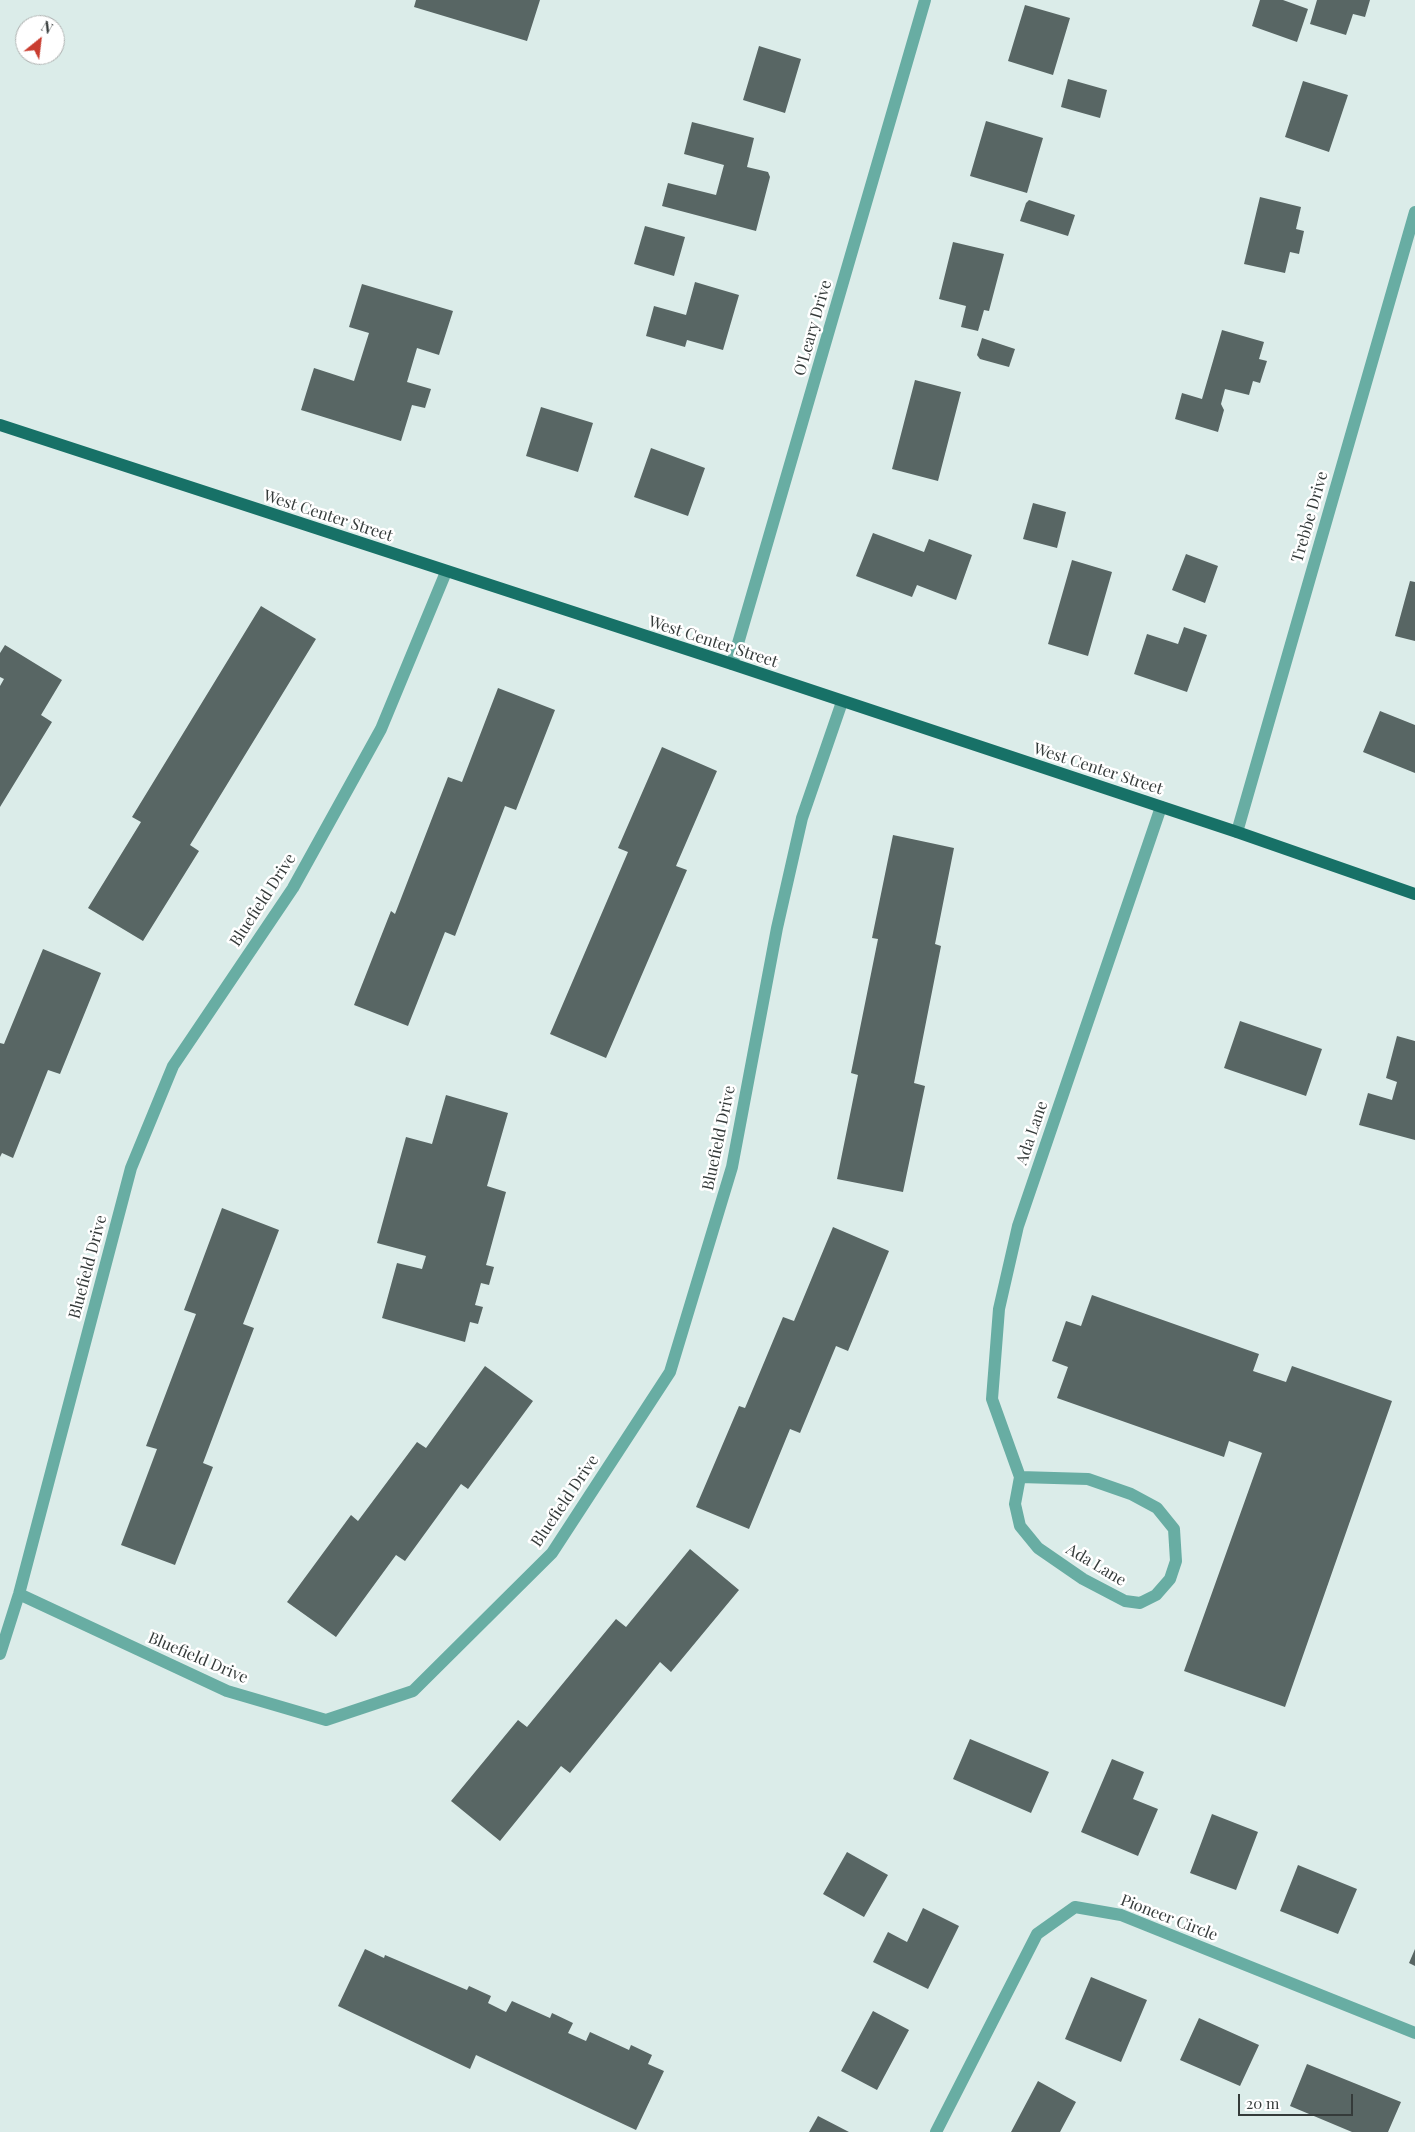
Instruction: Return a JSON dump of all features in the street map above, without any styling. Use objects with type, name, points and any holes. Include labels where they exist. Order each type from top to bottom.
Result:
[{"type":"main road","name":"West Center Street","points":[[0,425],[732,664],[1237,832],[1415,894]]},
{"type":"street","name":"O'Leary Drive","points":[[732,664],[925,0]]},
{"type":"street","name":"Trebbe Drive","points":[[1237,832],[1415,212]]},
{"type":"street","name":"Bluefield Drive","points":[[446,572],[381,729],[292,888],[173,1066],[131,1168],[19,1594],[227,1691],[326,1720],[413,1691],[552,1553],[670,1372],[732,1167],[777,928],[802,818],[842,702]]},
{"type":"street","name":"Ada Lane","points":[[1020,1477],[1088,1479],[1131,1494],[1157,1508],[1174,1529],[1176,1561],[1170,1579],[1156,1595],[1140,1603],[1125,1601],[1083,1579],[1038,1548],[1020,1526],[1015,1504],[1020,1477],[992,1399],[999,1309],[1018,1226],[1161,807]]},
{"type":"street","points":[[0,1654],[19,1594]]},
{"type":"street","name":"Pioneer Circle","points":[[936,2132],[1037,1934],[1074,1907],[1121,1915],[1415,2033]]},
{"type":"building","points":[[416,0],[540,0],[527,41],[414,7]]},
{"type":"building","points":[[1260,0],[1283,0],[1308,9],[1297,42],[1252,26]]},
{"type":"building","points":[[1317,0],[1370,0],[1365,17],[1353,14],[1346,35],[1310,24]]},
{"type":"building","points":[[1025,5],[1070,18],[1053,75],[1008,61]]},
{"type":"building","points":[[759,46],[801,59],[785,113],[743,100]]},
{"type":"building","points":[[1068,79],[1107,90],[1100,118],[1061,107]]},
{"type":"building","points":[[1303,81],[1348,95],[1329,152],[1285,137]]},
{"type":"building","points":[[986,121],[1043,138],[1027,193],[970,176]]},
{"type":"building","points":[[692,122],[754,138],[747,167],[768,172],[770,177],[756,231],[662,206],[668,183],[716,195],[724,165],[684,154]]},
{"type":"building","points":[[1260,197],[1301,207],[1296,229],[1304,231],[1299,254],[1290,252],[1285,273],[1244,264]]},
{"type":"building","points":[[1029,200],[1075,215],[1068,236],[1020,221],[1026,203]]},
{"type":"building","points":[[645,226],[685,237],[674,276],[634,264]]},
{"type":"building","points":[[953,242],[1004,254],[989,311],[984,310],[978,331],[961,327],[966,306],[939,299]]},
{"type":"building","points":[[695,282],[739,295],[723,350],[687,340],[685,347],[646,336],[654,306],[686,315]]},
{"type":"building","points":[[362,284],[453,311],[439,355],[417,348],[407,382],[431,389],[425,408],[412,405],[401,441],[301,410],[314,368],[354,381],[369,333],[349,327]]},
{"type":"building","points":[[1222,330],[1264,342],[1259,359],[1267,361],[1260,383],[1253,381],[1249,395],[1225,389],[1221,404],[1224,410],[1218,432],[1175,419],[1182,393],[1202,399]]},
{"type":"building","points":[[982,338],[1015,349],[1009,367],[980,359],[977,355]]},
{"type":"building","points":[[915,380],[961,392],[938,481],[892,469]]},
{"type":"building","points":[[541,407],[593,423],[578,472],[526,456]]},
{"type":"building","points":[[651,448],[705,468],[688,516],[634,497]]},
{"type":"building","points":[[1033,503],[1066,512],[1057,548],[1023,539]]},
{"type":"building","points":[[873,533],[924,552],[929,539],[972,555],[956,600],[917,585],[912,597],[856,576]]},
{"type":"building","points":[[1186,554],[1218,566],[1205,603],[1172,590]]},
{"type":"building","points":[[1072,560],[1112,572],[1088,656],[1048,644]]},
{"type":"building","points":[[1410,581],[1415,582],[1415,641],[1395,636]]},
{"type":"building","points":[[261,606],[316,639],[190,845],[199,851],[143,941],[88,908],[141,822],[132,817]]},
{"type":"building","points":[[1184,627],[1207,635],[1187,692],[1134,674],[1147,634],[1178,644]]},
{"type":"building","points":[[5,645],[62,680],[41,715],[52,722],[0,807],[0,686],[4,679],[0,677],[0,653]]},
{"type":"building","points":[[498,688],[555,710],[516,810],[505,806],[455,936],[445,932],[408,1026],[354,1005],[391,911],[395,914],[448,777],[462,782]]},
{"type":"building","points":[[1380,711],[1415,725],[1415,773],[1363,752]]},
{"type":"building","points":[[662,747],[717,771],[676,866],[687,870],[606,1058],[550,1034],[628,852],[618,848]]},
{"type":"building","points":[[893,835],[954,848],[935,944],[941,946],[914,1083],[925,1086],[903,1192],[837,1179],[858,1075],[851,1073],[878,939],[872,938]]},
{"type":"building","points":[[43,949],[101,973],[60,1074],[48,1070],[13,1158],[2,1153],[0,1157],[0,1043],[4,1044]]},
{"type":"building","points":[[1240,1021],[1322,1049],[1306,1096],[1224,1068]]},
{"type":"building","points":[[1397,1036],[1415,1041],[1415,1140],[1359,1125],[1368,1093],[1392,1100],[1397,1082],[1386,1078]]},
{"type":"building","points":[[446,1095],[508,1113],[487,1186],[506,1192],[486,1265],[494,1267],[489,1285],[481,1283],[475,1305],[483,1307],[478,1324],[470,1322],[465,1342],[382,1318],[397,1263],[422,1269],[426,1256],[377,1243],[406,1137],[432,1144]]},
{"type":"building","points":[[222,1208],[279,1230],[243,1324],[254,1328],[203,1463],[213,1467],[175,1565],[121,1545],[157,1449],[146,1446],[196,1314],[184,1310]]},
{"type":"building","points":[[833,1227],[889,1251],[848,1351],[836,1346],[800,1433],[790,1429],[749,1529],[696,1507],[739,1406],[745,1408],[783,1317],[794,1321]]},
{"type":"building","points":[[1092,1295],[1259,1354],[1253,1371],[1286,1382],[1292,1366],[1392,1401],[1285,1707],[1184,1671],[1262,1453],[1229,1441],[1224,1457],[1057,1398],[1068,1367],[1052,1361],[1066,1321],[1081,1326]]},
{"type":"building","points":[[485,1366],[533,1401],[468,1489],[461,1484],[405,1561],[396,1555],[336,1637],[287,1602],[351,1515],[358,1521],[417,1442],[426,1448]]},
{"type":"building","points":[[690,1549],[739,1590],[671,1672],[660,1662],[570,1773],[561,1766],[500,1841],[451,1801],[518,1720],[527,1727],[616,1619],[626,1627]]},
{"type":"building","points":[[970,1739],[1049,1772],[1031,1813],[953,1779]]},
{"type":"building","points":[[1112,1759],[1144,1772],[1133,1799],[1158,1809],[1138,1856],[1081,1832]]},
{"type":"building","points":[[1212,1814],[1258,1832],[1236,1890],[1190,1873]]},
{"type":"building","points":[[847,1852],[888,1875],[864,1917],[823,1894]]},
{"type":"building","points":[[1298,1865],[1357,1889],[1338,1934],[1280,1911]]},
{"type":"building","points":[[923,1908],[959,1926],[928,1989],[873,1962],[888,1932],[907,1942]]},
{"type":"building","points":[[365,1949],[384,1958],[385,1955],[467,1990],[469,1986],[491,1996],[488,2003],[506,2012],[512,2001],[550,2018],[552,2013],[573,2023],[568,2033],[586,2041],[590,2032],[629,2050],[631,2045],[652,2055],[648,2064],[664,2071],[636,2130],[476,2055],[470,2069],[338,2006]]},
{"type":"building","points":[[1415,1949],[1415,1966],[1409,1963]]},
{"type":"building","points":[[1091,1977],[1147,2000],[1121,2062],[1065,2039]]},
{"type":"building","points":[[873,2011],[909,2030],[877,2090],[841,2071]]},
{"type":"building","points":[[1199,2018],[1259,2045],[1240,2086],[1180,2060]]},
{"type":"building","points":[[1307,2064],[1401,2102],[1388,2132],[1352,2132],[1290,2106]]},
{"type":"building","points":[[1038,2081],[1076,2102],[1060,2132],[1011,2132]]},
{"type":"building","points":[[818,2116],[849,2132],[809,2132]]}]
